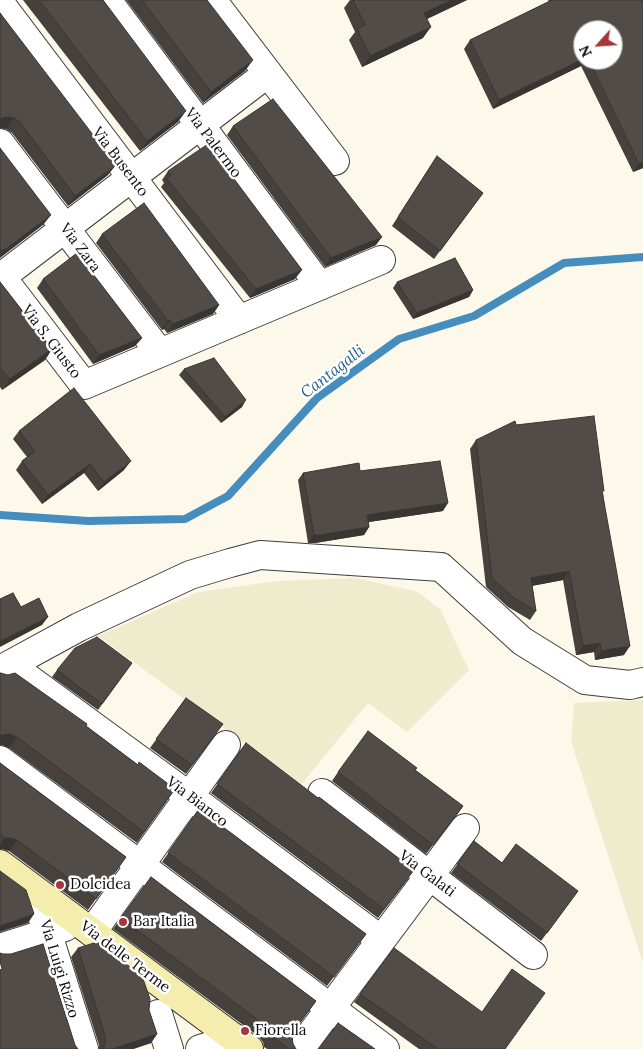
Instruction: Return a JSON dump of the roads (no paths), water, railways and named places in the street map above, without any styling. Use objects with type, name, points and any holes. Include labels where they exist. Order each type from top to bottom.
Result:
[{"type":"main road","name":"Via delle Terme","points":[[0,864],[242,1044]]},
{"type":"street","name":"Via Palermo","points":[[107,0],[320,286]]},
{"type":"street","points":[[212,0],[335,161]]},
{"type":"street","name":"Via Busento","points":[[0,1],[239,320]]},
{"type":"street","points":[[0,277],[268,73]]},
{"type":"street","name":"Via Zara","points":[[0,143],[160,353]]},
{"type":"street","points":[[160,353],[381,260]]},
{"type":"street","name":"Via S. Giusto","points":[[0,277],[84,386],[160,353]]},
{"type":"street","points":[[5,668],[79,627],[190,576],[230,562],[260,555],[440,567],[522,641],[585,680],[630,685],[643,682]]},
{"type":"street","name":"Via Bianco","points":[[5,668],[189,796],[382,940]]},
{"type":"street","points":[[0,948],[48,933],[86,927],[140,864],[226,745]]},
{"type":"street","points":[[0,760],[385,1049]]},
{"type":"street","name":"Via Galati","points":[[322,794],[533,955]]},
{"type":"street","points":[[300,1049],[465,828]]},
{"type":"street","name":"Via Luigi Rizzo","points":[[34,890],[84,1049]]},
{"type":"street","points":[[158,1014],[169,1049]]},
{"type":"street","points":[[200,1049],[242,1044]]},
{"type":"waterway","name":"Cantagalli","points":[[0,515],[88,521],[185,519],[228,496],[317,398],[399,339],[474,316],[564,263],[643,257]]},
{"type":"place","name":"Dolcidea","points":[[60,885]]},
{"type":"place","name":"Bar Italia","points":[[123,922]]},
{"type":"place","name":"Fiorella","points":[[245,1031]]}]
